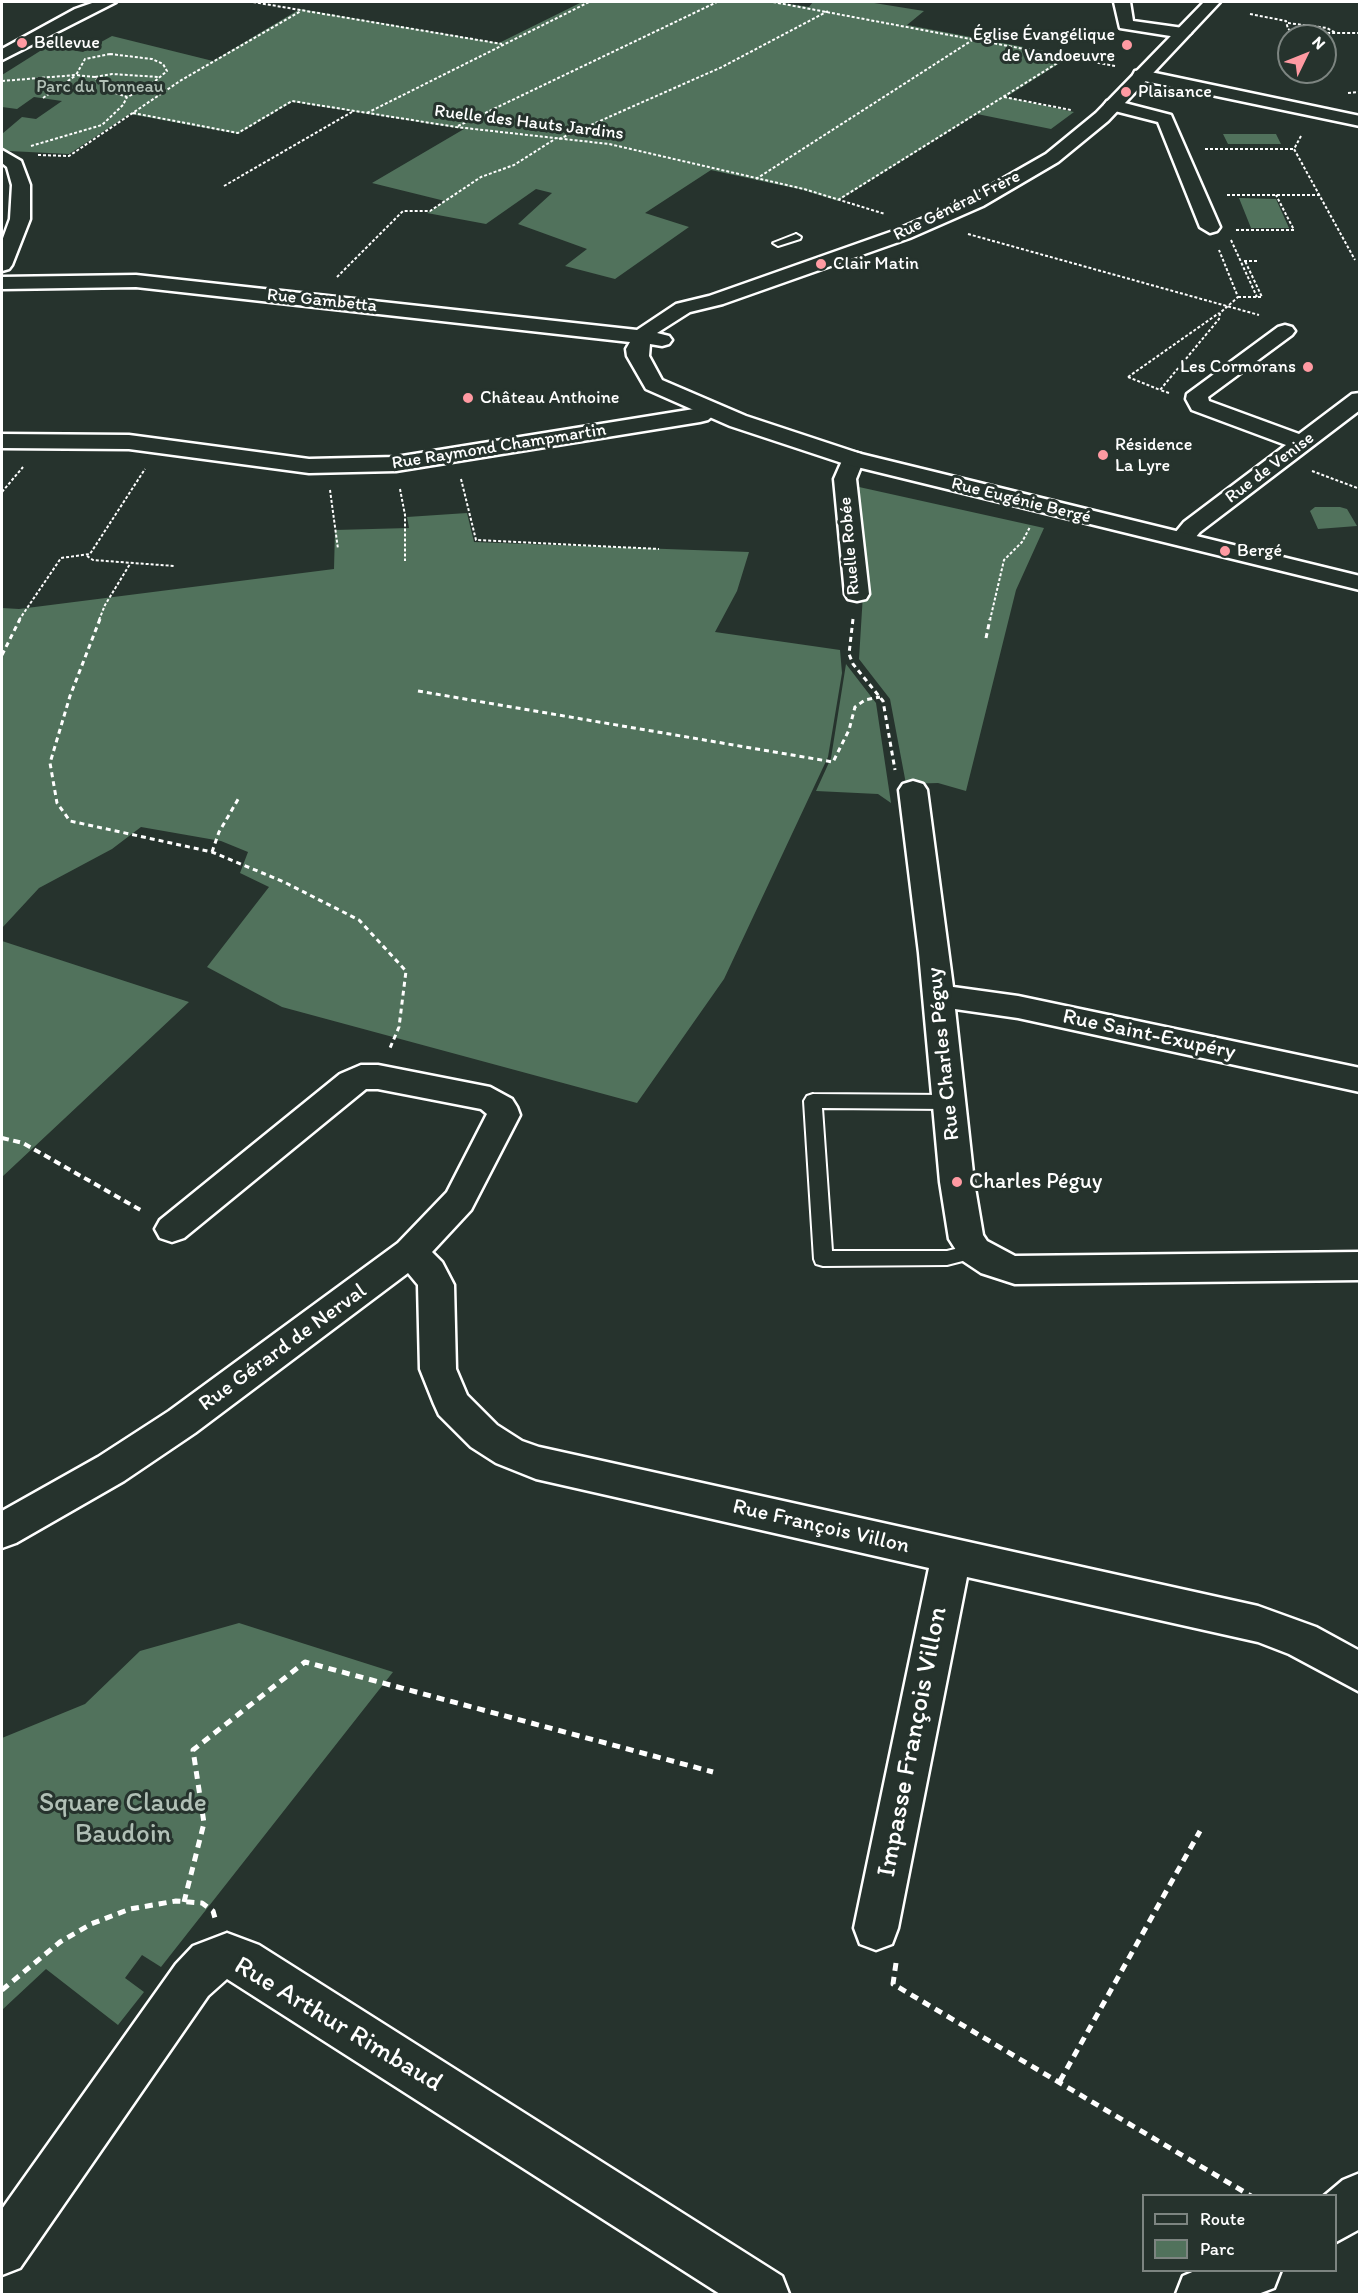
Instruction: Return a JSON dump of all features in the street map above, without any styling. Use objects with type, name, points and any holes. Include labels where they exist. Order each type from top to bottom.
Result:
[{"type":"street","points":[[2,55],[81,12],[108,2]]},
{"type":"street","points":[[1122,2],[1126,25],[1183,33]]},
{"type":"street","name":"Rue Général Frère","points":[[651,338],[716,300],[923,225],[976,202],[1030,172],[1071,144],[1108,111],[1212,2]]},
{"type":"street","points":[[1141,75],[1359,121]]},
{"type":"street","points":[[1108,111],[1154,114],[1165,119],[1211,228]]},
{"type":"street","points":[[2,155],[15,165],[21,185],[20,219],[2,265]]},
{"type":"street","name":"Rue Gambetta","points":[[2,283],[64,280],[136,281],[651,338]]},
{"type":"street","points":[[1285,331],[1198,394],[1197,399],[1200,405],[1302,443]]},
{"type":"street","points":[[651,338],[700,406]]},
{"type":"street","name":"Rue Eugénie Bergé","points":[[651,338],[637,349],[649,379],[654,384],[700,406],[853,459],[1358,582]]},
{"type":"street","name":"Rue de Venise","points":[[1182,539],[1192,527],[1359,399]]},
{"type":"street","name":"Rue Raymond Champmartin","points":[[2,441],[129,442],[287,465],[396,464],[700,415],[700,406]]},
{"type":"street","name":"Ruelle Robée","points":[[853,459],[845,479],[857,594]]},
{"type":"street","name":"Rue Charles Péguy","points":[[913,790],[947,1102],[966,1239],[975,1251]]},
{"type":"street","name":"Rue Saint-Exupéry","points":[[937,996],[1018,1007],[1359,1080]]},
{"type":"street","points":[[172,1229],[351,1082],[361,1077],[378,1077]]},
{"type":"street","name":"Rue Gérard de Nerval","points":[[2,1530],[111,1469],[182,1422],[410,1253],[459,1201],[504,1115],[501,1107],[490,1099],[378,1077]]},
{"type":"street","points":[[975,1251],[993,1263],[1016,1270],[1359,1266]]},
{"type":"street","name":"Rue François Villon","points":[[410,1253],[430,1272],[436,1286],[438,1369],[452,1404],[483,1436],[508,1452],[536,1463],[1258,1624],[1302,1640],[1359,1673]]},
{"type":"street","name":"Impasse François Villon","points":[[876,1926],[951,1556]]},
{"type":"street","name":"Rue Arthur Rimbaud","points":[[2,2250],[192,1980],[209,1962],[227,1956],[253,1967],[764,2295]]},
{"type":"street","points":[[1337,2215],[1359,2197]]},
{"type":"street","points":[[1201,2295],[1254,2272]]},
{"type":"lane","points":[[778,243],[796,237]]},
{"type":"lane","points":[[947,1102],[813,1101],[823,1259],[947,1258],[975,1251]]},
{"type":"path","points":[[253,2],[502,44]]},
{"type":"path","points":[[366,114],[588,2]]},
{"type":"path","points":[[456,127],[717,2]]},
{"type":"path","points":[[773,2],[975,38],[1130,69],[1141,75]]},
{"type":"path","points":[[69,156],[180,81],[301,11]]},
{"type":"path","points":[[319,301],[359,254],[403,211],[430,211],[481,177],[514,165],[557,139],[722,67],[829,11]]},
{"type":"path","points":[[1250,14],[1286,21],[1288,24]]},
{"type":"path","points":[[1337,33],[1359,33]]},
{"type":"path","points":[[756,180],[975,38]]},
{"type":"path","points":[[43,98],[76,75],[85,59],[110,54],[158,61],[167,71],[142,91],[127,96],[104,89],[95,77]]},
{"type":"path","points":[[838,200],[1068,57]]},
{"type":"path","points":[[2,81],[76,75],[95,77],[112,74],[159,77]]},
{"type":"path","points":[[29,146],[102,125],[123,105],[127,96]]},
{"type":"path","points":[[1004,97],[1108,111]]},
{"type":"path","name":"Ruelle des Hauts Jardins","points":[[133,113],[238,133],[292,101],[456,127],[631,148],[838,200],[923,225]]},
{"type":"path","points":[[224,186],[353,112]]},
{"type":"path","points":[[1294,149],[1301,136]]},
{"type":"path","points":[[1197,149],[1294,149]]},
{"type":"path","points":[[1294,149],[1355,260]]},
{"type":"path","points":[[1233,195],[1320,195]]},
{"type":"path","points":[[1238,297],[1211,228],[1294,230],[1276,195]]},
{"type":"path","points":[[960,232],[1259,315]]},
{"type":"path","points":[[1237,253],[1257,297]]},
{"type":"path","points":[[1240,261],[1257,261]]},
{"type":"path","points":[[1200,405],[1128,377],[1220,313],[1238,297],[1262,297],[1245,261]]},
{"type":"path","points":[[1161,390],[1219,319],[1220,313]]},
{"type":"path","points":[[454,455],[476,540],[659,549]]},
{"type":"path","points":[[1280,460],[1359,489]]},
{"type":"path","points":[[396,464],[405,515],[405,561]]},
{"type":"path","points":[[327,466],[338,549]]},
{"type":"path","points":[[2,492],[7,485]]},
{"type":"path","points":[[2,655],[22,615],[61,558],[68,555],[90,554],[126,499]]},
{"type":"path","points":[[986,638],[1004,560],[1022,542],[1042,506]]},
{"type":"path","points":[[86,555],[93,560],[174,566]]},
{"type":"path","points":[[130,564],[105,605],[70,696],[50,763],[57,803],[70,821],[212,852],[284,882],[359,920],[406,971],[399,1027],[378,1077]]},
{"type":"path","name":"Ruelle Robée","points":[[857,594],[849,654],[853,664],[880,697],[897,784],[913,790]]},
{"type":"path","points":[[418,691],[833,762],[849,730],[855,707],[865,700],[880,697]]},
{"type":"path","points":[[212,852],[219,832],[240,796]]},
{"type":"path","points":[[2,1138],[23,1143],[59,1162],[172,1229]]},
{"type":"path","points":[[184,1902],[204,1822],[193,1750],[305,1662],[712,1772]]},
{"type":"path","points":[[1060,2081],[1200,1831]]},
{"type":"path","points":[[2,1990],[36,1959],[91,1924],[130,1909],[184,1902],[202,1903],[213,1911]]},
{"type":"path","points":[[876,1926],[899,1944],[893,1984],[1248,2194]]},
{"type":"green space","name":"Parc du Tonneau","points":[[582,2],[777,2],[809,7],[813,2],[868,2],[924,11],[907,25],[1071,56],[1006,97],[1074,112],[1051,129],[977,114],[838,201],[803,190],[711,170],[645,213],[689,227],[615,279],[565,266],[587,249],[518,224],[552,193],[536,189],[486,224],[427,213],[445,201],[372,183],[464,129],[292,102],[238,134],[130,114],[69,154],[9,151],[2,148],[2,134],[22,117],[36,119],[62,101],[34,97],[17,109],[2,107],[2,75],[48,46],[83,52],[112,36],[213,61],[300,9],[499,43]]},
{"type":"green space","points":[[1223,134],[1276,134],[1281,144],[1228,144]]},
{"type":"green space","points":[[1239,198],[1276,199],[1289,228],[1251,228]]},
{"type":"green space","points":[[850,485],[1044,528],[1016,590],[966,791],[938,783],[906,784],[890,699],[859,659],[863,594]]},
{"type":"green space","points":[[1315,507],[1347,509],[1357,526],[1318,529],[1310,511]]},
{"type":"green space","points":[[467,513],[474,542],[749,552],[737,591],[715,632],[840,650],[842,673],[828,757],[724,979],[637,1103],[282,1007],[207,967],[269,887],[240,873],[248,852],[221,841],[141,827],[112,849],[39,888],[2,928],[2,608],[19,609],[334,569],[335,530],[409,528],[407,517]]},
{"type":"green space","points":[[846,664],[876,703],[891,803],[878,794],[816,791],[831,758]]},
{"type":"green space","points":[[2,941],[189,1002],[2,1177]]},
{"type":"green space","name":"Square Claude Baudoin","points":[[239,1623],[393,1672],[161,1967],[142,1955],[125,1978],[144,1992],[118,2025],[46,1969],[2,2010],[2,1738],[85,1704],[140,1651]]},
{"type":"place","name":"Bellevue","points":[[22,43]]},
{"type":"place","name":"Église Évangélique de Vandoeuvre","points":[[1127,45]]},
{"type":"place","name":"Plaisance","points":[[1126,92]]},
{"type":"place","name":"Clair Matin","points":[[821,264]]},
{"type":"place","name":"Les Cormorans","points":[[1308,367]]},
{"type":"place","name":"Château Anthoine","points":[[468,398]]},
{"type":"place","name":"Résidence La Lyre","points":[[1103,455]]},
{"type":"place","name":"Bergé","points":[[1225,551]]},
{"type":"place","name":"Charles Péguy","points":[[957,1182]]}]
